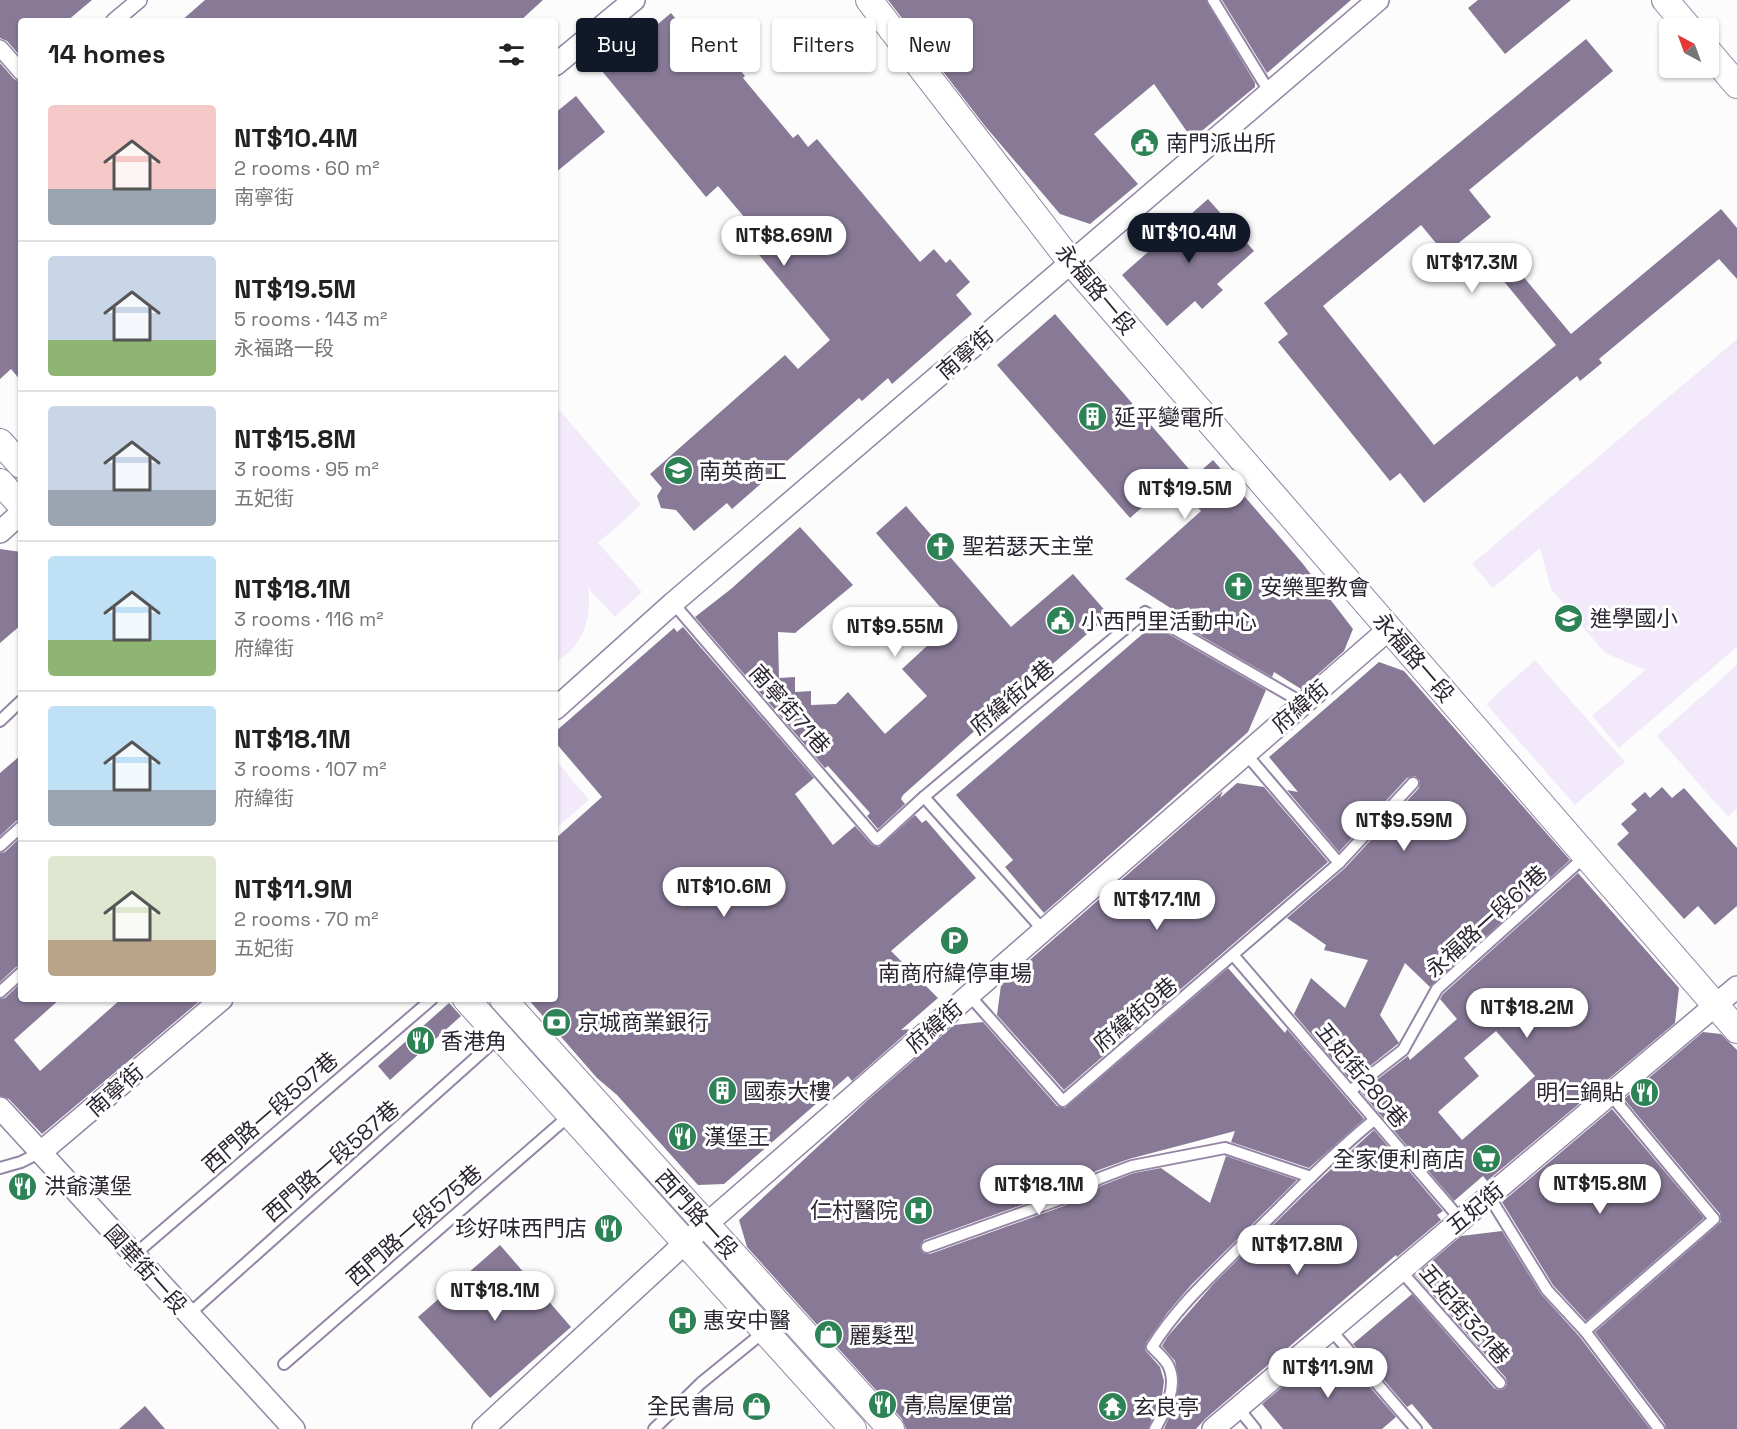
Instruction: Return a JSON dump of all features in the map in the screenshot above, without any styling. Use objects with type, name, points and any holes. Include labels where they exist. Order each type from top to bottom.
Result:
[{"type":"street","points":[[118,18],[139,0]]},
{"type":"street","points":[[558,63],[634,0]]},
{"type":"street","name":"永福路一段","points":[[869,0],[1071,262],[1737,1030]]},
{"type":"street","points":[[1665,0],[1680,18]]},
{"type":"street","name":"南寧街","points":[[558,706],[673,603],[1375,1]]},
{"type":"street","points":[[0,48],[18,69]]},
{"type":"street","points":[[1719,64],[1737,86]]},
{"type":"street","points":[[0,442],[18,462]]},
{"type":"street","points":[[0,482],[18,502]]},
{"type":"street","points":[[0,532],[18,516]]},
{"type":"street","name":"府緯街","points":[[483,1429],[685,1243],[1389,629]]},
{"type":"street","name":"五妃街","points":[[1213,1429],[1737,987]]},
{"type":"street","name":"南寧街","points":[[41,1152],[218,1002]]},
{"type":"street","name":"西門路一段","points":[[469,1002],[853,1429]]},
{"type":"street","name":"西門路一段","points":[[506,1002],[891,1429]]},
{"type":"street","name":"國華街一段","points":[[0,1108],[294,1429]]},
{"type":"lane","points":[[1213,0],[1270,93]]},
{"type":"lane","name":"南寧街71巷","points":[[673,603],[877,840]]},
{"type":"lane","name":"府緯街4巷","points":[[877,840],[924,797],[1144,612],[1303,703]]},
{"type":"lane","points":[[0,721],[18,704]]},
{"type":"lane","points":[[1246,754],[1339,863]]},
{"type":"lane","name":"府緯街9巷","points":[[969,995],[1063,1101],[1234,956],[1339,863],[1413,783]]},
{"type":"lane","points":[[924,797],[1043,930]]},
{"type":"lane","points":[[0,846],[18,830]]},
{"type":"lane","name":"永福路一段61巷","points":[[1350,1091],[1403,1050],[1437,989],[1580,861]]},
{"type":"lane","name":"五妃街280巷","points":[[1234,956],[1461,1220]]},
{"type":"lane","points":[[0,992],[18,976]]},
{"type":"lane","name":"西門路一段597巷","points":[[134,1255],[429,1002]]},
{"type":"lane","name":"西門路一段587巷","points":[[188,1315],[500,1037]]},
{"type":"lane","points":[[1585,1331],[1714,1219],[1610,1094]]},
{"type":"lane","name":"西門路一段575巷","points":[[284,1364],[570,1115]]},
{"type":"lane","points":[[1155,1429],[1169,1403],[1172,1382],[1169,1366],[1152,1347],[1165,1326],[1311,1177],[1374,1120]]},
{"type":"lane","points":[[927,1247],[1061,1199],[1100,1178],[1132,1166],[1225,1148],[1311,1177]]},
{"type":"lane","name":"南寧街","points":[[0,1168],[21,1162],[41,1152]]},
{"type":"lane","points":[[1489,1196],[1546,1290],[1585,1331],[1659,1429]]},
{"type":"lane","name":"五妃街321巷","points":[[1401,1271],[1500,1383]]},
{"type":"lane","points":[[1331,1330],[1416,1429]]},
{"type":"lane","points":[[654,1429],[701,1383],[765,1331]]},
{"type":"lane","points":[[1238,1408],[1256,1429]]},
{"type":"shaded area","points":[[1737,339],[1737,647],[1619,748],[1592,716],[1645,670],[1605,653],[1551,589],[1540,548],[1493,588],[1472,564]]},
{"type":"shaded area","points":[[558,408],[641,505],[598,543],[642,592],[615,617],[588,588],[589,610],[584,631],[572,649],[558,660]]},
{"type":"shaded area","points":[[1535,660],[1625,762],[1575,805],[1486,704]]},
{"type":"shaded area","points":[[1737,665],[1737,809],[1728,817],[1657,736]]},
{"type":"shaded area","points":[[558,763],[589,800],[558,826]]},
{"type":"building","points":[[0,0],[92,0],[71,18],[18,18],[18,54],[7,41],[0,38]]},
{"type":"building","points":[[205,0],[543,0],[523,18],[184,18]]},
{"type":"building","points":[[888,0],[1206,0],[1255,83],[1255,87],[1192,139],[1154,84],[1094,134],[1138,184],[1090,224],[1060,214],[985,126],[943,72],[973,72],[973,18],[902,18]]},
{"type":"building","points":[[1222,0],[1351,0],[1267,73]]},
{"type":"building","points":[[1478,0],[1571,0],[1505,54],[1468,8]]},
{"type":"building","points":[[671,13],[675,18],[670,18],[670,72],[742,72],[745,76],[743,78],[793,138],[798,134],[808,147],[817,139],[920,262],[934,249],[946,263],[950,259],[970,282],[956,295],[972,314],[892,384],[888,378],[862,401],[859,398],[732,509],[727,503],[694,531],[676,510],[661,508],[657,496],[662,488],[650,474],[785,355],[798,369],[830,340],[735,226],[745,218],[718,186],[706,197],[603,72],[658,72],[658,24]]},
{"type":"building","points":[[1586,39],[1613,71],[1469,190],[1491,217],[1445,254],[1421,225],[1323,306],[1434,445],[1556,345],[1502,279],[1516,268],[1571,334],[1721,209],[1737,228],[1737,279],[1719,259],[1599,359],[1602,363],[1580,381],[1577,376],[1424,503],[1400,473],[1390,481],[1278,342],[1288,334],[1264,303]]},
{"type":"building","points":[[0,63],[18,81],[18,377],[11,369],[0,379]]},
{"type":"building","points":[[576,96],[605,132],[558,171],[558,111]]},
{"type":"building","points":[[1208,199],[1254,251],[1217,284],[1223,290],[1202,309],[1195,301],[1167,326],[1122,275]]},
{"type":"building","points":[[1055,314],[1195,476],[1213,460],[1303,564],[1353,629],[1344,651],[1301,689],[1274,672],[1272,677],[1165,615],[1172,609],[1125,579],[1201,511],[1173,480],[1130,518],[997,365]]},
{"type":"building","points":[[906,506],[1011,627],[1073,574],[1109,615],[1048,668],[1046,667],[903,795],[901,799],[905,804],[878,829],[867,816],[870,813],[828,766],[825,768],[695,617],[731,589],[800,527],[853,585],[795,633],[778,632],[779,678],[795,677],[795,692],[811,691],[811,705],[836,704],[848,692],[885,734],[927,696],[902,669],[953,622],[876,533]]},
{"type":"building","points":[[0,549],[18,552],[18,628],[0,643]]},
{"type":"building","points":[[1153,625],[1266,690],[1248,732],[1044,913],[1005,867],[1013,860],[956,795]]},
{"type":"building","points":[[683,627],[814,778],[795,794],[833,845],[855,826],[872,845],[879,847],[915,815],[922,823],[926,820],[976,878],[891,951],[938,998],[901,1030],[911,1029],[852,1081],[848,1076],[724,1184],[698,1185],[617,1095],[597,1078],[531,1002],[558,1002],[558,836],[602,797],[558,746],[558,729],[674,628],[677,632]]},
{"type":"building","points":[[1379,662],[1404,671],[1570,860],[1430,987],[1405,963],[1380,1015],[1399,1043],[1351,1081],[1294,1014],[1311,978],[1345,1008],[1368,960],[1324,950],[1326,945],[1287,918],[1345,868],[1419,788],[1420,781],[1415,776],[1407,778],[1339,852],[1287,790],[1298,792],[1269,757]]},
{"type":"building","points":[[18,758],[18,821],[0,836],[0,773]]},
{"type":"building","points":[[1237,783],[1264,787],[1328,862],[1064,1090],[997,1015],[1001,985],[1223,791],[1220,798]]},
{"type":"building","points":[[1662,787],[1672,798],[1684,788],[1737,848],[1737,906],[1715,925],[1698,906],[1684,919],[1617,844],[1629,833],[1621,824],[1637,810],[1631,804],[1645,792],[1650,798]]},
{"type":"building","points":[[18,840],[18,967],[0,982],[0,853],[5,852]]},
{"type":"building","points":[[1578,873],[1679,988],[1675,1023],[1487,1181],[1483,1176],[1454,1201],[1361,1092],[1408,1056],[1410,1060],[1457,1019],[1440,999]],"holes":[[[1496,1031],[1535,1076],[1462,1140],[1438,1112],[1479,1076],[1464,1058]]]},
{"type":"building","points":[[1228,968],[1285,1033],[1287,1029],[1364,1119],[1309,1168],[1231,1142],[1235,1131],[1129,1159],[1096,1171],[1058,1192],[924,1240],[920,1246],[923,1253],[930,1254],[1064,1206],[1103,1185],[1134,1173],[1161,1168],[1210,1203],[1226,1156],[1297,1180],[1192,1284],[1146,1343],[1145,1350],[1160,1367],[1164,1381],[1162,1396],[1148,1429],[906,1429],[902,1419],[747,1247],[739,1220],[869,1099],[954,1025],[983,1022],[1057,1106],[1065,1108]]},
{"type":"building","points":[[18,986],[18,1002],[57,1002],[14,1040],[40,1071],[118,1002],[198,1002],[42,1134],[9,1099],[0,1096],[0,999],[5,998]]},
{"type":"building","name":"香港角","points":[[449,1003],[461,1016],[390,1080],[378,1066]]},
{"type":"building","points":[[1703,1032],[1721,1034],[1737,1050],[1737,1429],[1666,1429],[1665,1424],[1595,1332],[1721,1222],[1720,1214],[1624,1099]]},
{"type":"building","points":[[1612,1109],[1704,1218],[1586,1321],[1553,1285],[1502,1202]]},
{"type":"building","points":[[1374,1130],[1443,1211],[1437,1215],[1441,1220],[1397,1257],[1396,1255],[1196,1429],[1164,1429],[1176,1401],[1179,1382],[1175,1361],[1162,1346],[1168,1336],[1216,1281]]},
{"type":"building","points":[[1502,1231],[1541,1294],[1579,1336],[1650,1429],[1433,1429],[1412,1404],[1407,1407],[1353,1344],[1412,1294],[1494,1388],[1504,1389],[1507,1385],[1506,1378],[1415,1275],[1461,1236]]},
{"type":"building","points":[[500,1245],[571,1327],[490,1398],[418,1317]]},
{"type":"building","points":[[1326,1350],[1334,1360],[1341,1354],[1396,1417],[1382,1429],[1283,1429],[1262,1404]]},
{"type":"building","points":[[145,1406],[165,1429],[119,1429]]},
{"type":"place","name":"南門派出所","points":[[1145,143]]},
{"type":"place","name":"延平變電所","points":[[1093,417]]},
{"type":"place","name":"南英商工","points":[[678,471]]},
{"type":"place","name":"聖若瑟天主堂","points":[[941,546]]},
{"type":"place","name":"安樂聖教會","points":[[1239,587]]},
{"type":"place","name":"進學國小","points":[[1569,618]]},
{"type":"place","name":"小西門里活動中心","points":[[1060,621]]},
{"type":"place","name":"南商府緯停車場","points":[[955,941]]},
{"type":"place","name":"京城商業銀行","points":[[556,1022]]},
{"type":"place","name":"香港角","points":[[420,1041]]},
{"type":"place","name":"國泰大樓","points":[[722,1091]]},
{"type":"place","name":"明仁鍋貼","points":[[1645,1092]]},
{"type":"place","name":"漢堡王","points":[[683,1137]]},
{"type":"place","name":"全家便利商店","points":[[1486,1159]]},
{"type":"place","name":"洪爺漢堡","points":[[23,1186]]},
{"type":"place","name":"仁村醫院","points":[[919,1210]]},
{"type":"place","name":"珍好味西門店","points":[[608,1228]]},
{"type":"place","name":"惠安中醫","points":[[682,1320]]},
{"type":"place","name":"麗髮型","points":[[828,1335]]},
{"type":"place","name":"青鳥屋便當","points":[[882,1405]]},
{"type":"place","name":"全民書局","points":[[756,1406]]},
{"type":"place","name":"玄良亭","points":[[1112,1407]]}]
